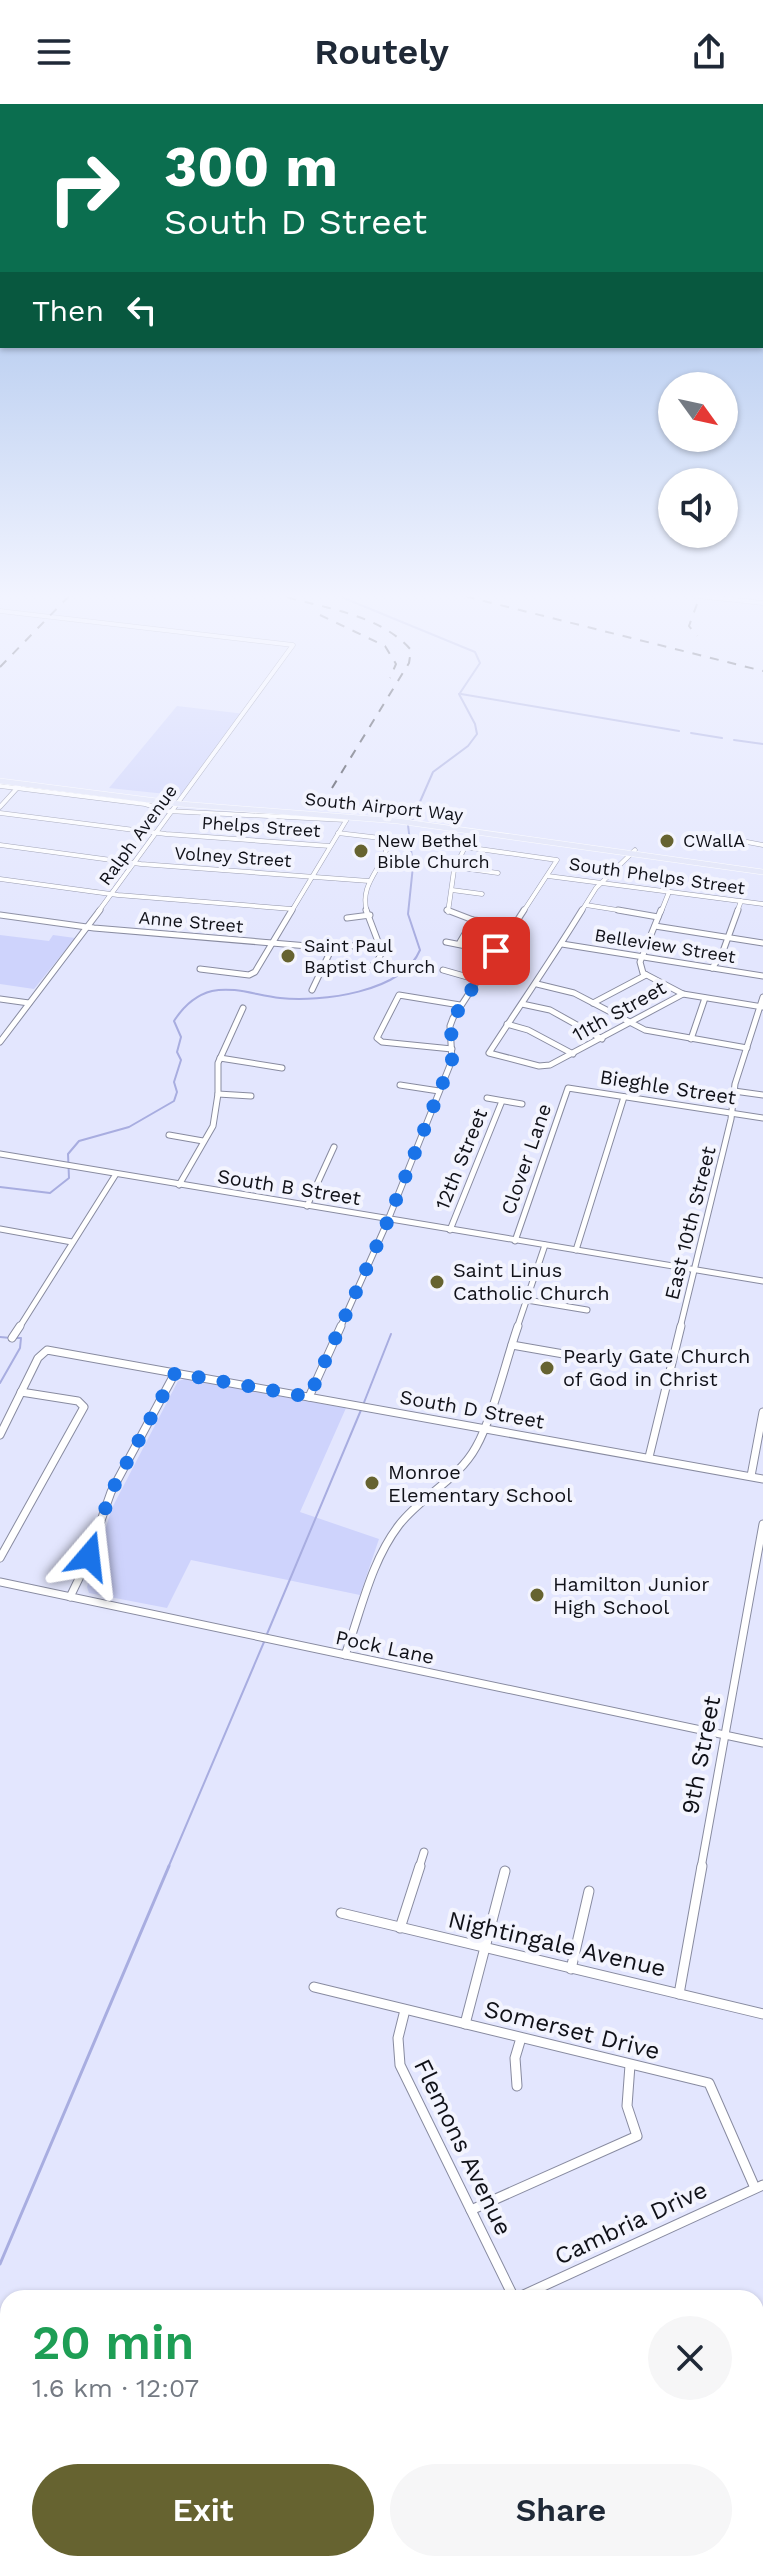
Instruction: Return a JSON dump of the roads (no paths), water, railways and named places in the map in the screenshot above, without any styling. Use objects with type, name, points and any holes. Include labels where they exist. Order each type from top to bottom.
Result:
[{"type":"main road","name":"South Airport Way","points":[[0,781],[181,802],[419,821],[763,869]]},
{"type":"main road","name":"South Airport Way","points":[[0,781],[19,786],[181,802],[348,818],[404,820]]},
{"type":"street","name":"Ralph Avenue","points":[[0,1042],[175,811],[249,707]]},
{"type":"street","points":[[0,810],[19,786],[175,811],[348,818]]},
{"type":"street","name":"Phelps Street","points":[[0,810],[158,833],[330,846]]},
{"type":"street","points":[[200,969],[252,974],[348,818]]},
{"type":"street","name":"Phelps Street","points":[[338,833],[386,837],[389,847],[369,881]]},
{"type":"street","points":[[425,841],[466,845],[557,860],[513,925],[448,913],[455,867],[466,845]]},
{"type":"street","points":[[747,842],[763,845]]},
{"type":"street","name":"Volney Street","points":[[0,845],[136,863],[369,881]]},
{"type":"street","points":[[573,1054],[528,1030],[507,1024],[537,984],[600,883],[634,852]]},
{"type":"street","points":[[455,867],[498,873]]},
{"type":"street","name":"South Phelps Street","points":[[548,876],[763,904]]},
{"type":"street","points":[[0,879],[112,894],[292,909]]},
{"type":"street","points":[[355,973],[376,964],[382,952],[364,900],[369,881]]},
{"type":"street","points":[[452,890],[482,894]]},
{"type":"street","name":"11th Street","points":[[669,892],[639,968],[646,975],[683,994]]},
{"type":"street","points":[[712,968],[741,901]]},
{"type":"street","points":[[586,905],[658,917]]},
{"type":"street","name":"Anne Street","points":[[0,915],[87,927],[332,948],[380,943]]},
{"type":"street","points":[[347,918],[370,915]]},
{"type":"street","points":[[460,942],[473,920]]},
{"type":"street","points":[[655,926],[763,943]]},
{"type":"street","points":[[309,1397],[452,1060],[450,1026],[460,1005],[496,951],[460,942],[446,942]]},
{"type":"street","name":"Belleview Street","points":[[562,944],[763,976]]},
{"type":"street","points":[[312,990],[332,948]]},
{"type":"street","points":[[443,970],[478,980]]},
{"type":"street","points":[[593,1003],[646,975]]},
{"type":"street","points":[[537,984],[569,991],[653,1033],[747,1048]]},
{"type":"street","points":[[683,994],[762,1007]]},
{"type":"street","name":"11th Street","points":[[507,1024],[490,1054],[539,1066],[550,1065],[683,994]]},
{"type":"street","points":[[452,1049],[382,1042],[377,1038],[399,995],[460,1005]]},
{"type":"street","name":"East 10th Street","points":[[649,1457],[734,1091],[763,997]]},
{"type":"street","points":[[691,1039],[705,998]]},
{"type":"street","points":[[0,999],[29,1003]]},
{"type":"street","points":[[522,1004],[553,1012],[602,1039]]},
{"type":"street","points":[[179,1185],[213,1126],[220,1058],[243,1008]]},
{"type":"street","points":[[220,1058],[282,1068]]},
{"type":"street","points":[[400,1085],[439,1091]]},
{"type":"street","name":"Bieghle Street","points":[[568,1088],[763,1118]]},
{"type":"street","name":"Clover Lane","points":[[515,1241],[568,1088]]},
{"type":"street","points":[[734,1091],[763,1095]]},
{"type":"street","points":[[218,1094],[251,1096]]},
{"type":"street","points":[[576,1250],[624,1097]]},
{"type":"street","points":[[487,1098],[522,1104]]},
{"type":"street","name":"12th Street","points":[[450,1230],[502,1101]]},
{"type":"street","points":[[169,1135],[203,1141]]},
{"type":"street","points":[[307,1206],[334,1147]]},
{"type":"street","name":"South B Street","points":[[0,1154],[763,1281]]},
{"type":"street","points":[[12,1338],[116,1174]]},
{"type":"street","points":[[0,1229],[72,1242]]},
{"type":"street","points":[[345,1655],[392,1536],[411,1511],[464,1467],[485,1427],[545,1245]]},
{"type":"street","points":[[527,1300],[587,1310]]},
{"type":"street","points":[[512,1345],[575,1356],[592,1355]]},
{"type":"street","name":"South D Street","points":[[21,1392],[38,1358],[47,1350],[763,1479]]},
{"type":"street","points":[[70,1597],[85,1566],[111,1492],[175,1373]]},
{"type":"street","points":[[0,1435],[14,1412],[21,1392],[78,1401],[84,1407],[2,1549],[0,1558]]},
{"type":"street","points":[[751,1476],[763,1412]]},
{"type":"street","name":"9th Street","points":[[679,1994],[763,1524]]},
{"type":"street","name":"Pock Lane","points":[[0,1582],[763,1743]]},
{"type":"street","points":[[400,1928],[424,1852]]},
{"type":"street","points":[[465,2024],[505,1871]]},
{"type":"street","points":[[571,1969],[589,1891]]},
{"type":"street","name":"Nightingale Avenue","points":[[341,1913],[763,2014]]},
{"type":"street","name":"Somerset Drive","points":[[314,1987],[712,2085],[759,2187]]},
{"type":"street","name":"Flemons Avenue","points":[[405,2010],[398,2038],[400,2065],[511,2290]]},
{"type":"street","points":[[517,2086],[515,2058],[521,2038]]},
{"type":"street","points":[[471,2210],[637,2136],[627,2106],[630,2065]]},
{"type":"street","name":"Cambria Drive","points":[[533,2290],[759,2187]]},
{"type":"waterway","points":[[412,820],[433,772],[468,746],[477,734],[466,707]]},
{"type":"waterway","points":[[538,707],[679,731]]},
{"type":"waterway","points":[[691,733],[722,738]]},
{"type":"waterway","points":[[734,740],[763,744]]},
{"type":"waterway","points":[[0,1187],[50,1193],[69,1178],[68,1154],[79,1141],[129,1127],[174,1101],[177,1092],[174,1082],[181,1060],[177,1052],[181,1037],[174,1021],[186,1006],[201,995],[229,990],[297,999],[338,996],[379,985],[410,965],[420,950],[408,914],[413,866],[408,825]]},
{"type":"waterway","points":[[363,1405],[391,1334]]},
{"type":"waterway","points":[[0,1337],[11,1338]]},
{"type":"waterway","points":[[0,1383],[20,1348],[21,1338],[17,1338]]},
{"type":"waterway","points":[[267,1634],[361,1410]]},
{"type":"waterway","points":[[168,1868],[264,1642]]},
{"type":"waterway","points":[[0,2264],[169,1866]]},
{"type":"railway","points":[[332,788],[382,707]]},
{"type":"place","name":"CWallA","points":[[667,841]]},
{"type":"place","name":"New Bethel Bible Church","points":[[361,851]]},
{"type":"place","name":"Saint Paul Baptist Church","points":[[288,956]]},
{"type":"place","name":"Saint Linus Catholic Church","points":[[437,1282]]},
{"type":"place","name":"Pearly Gate Church of God in Christ","points":[[547,1368]]},
{"type":"place","name":"Monroe Elementary School","points":[[372,1483]]},
{"type":"place","name":"Hamilton Junior High School","points":[[537,1595]]}]
